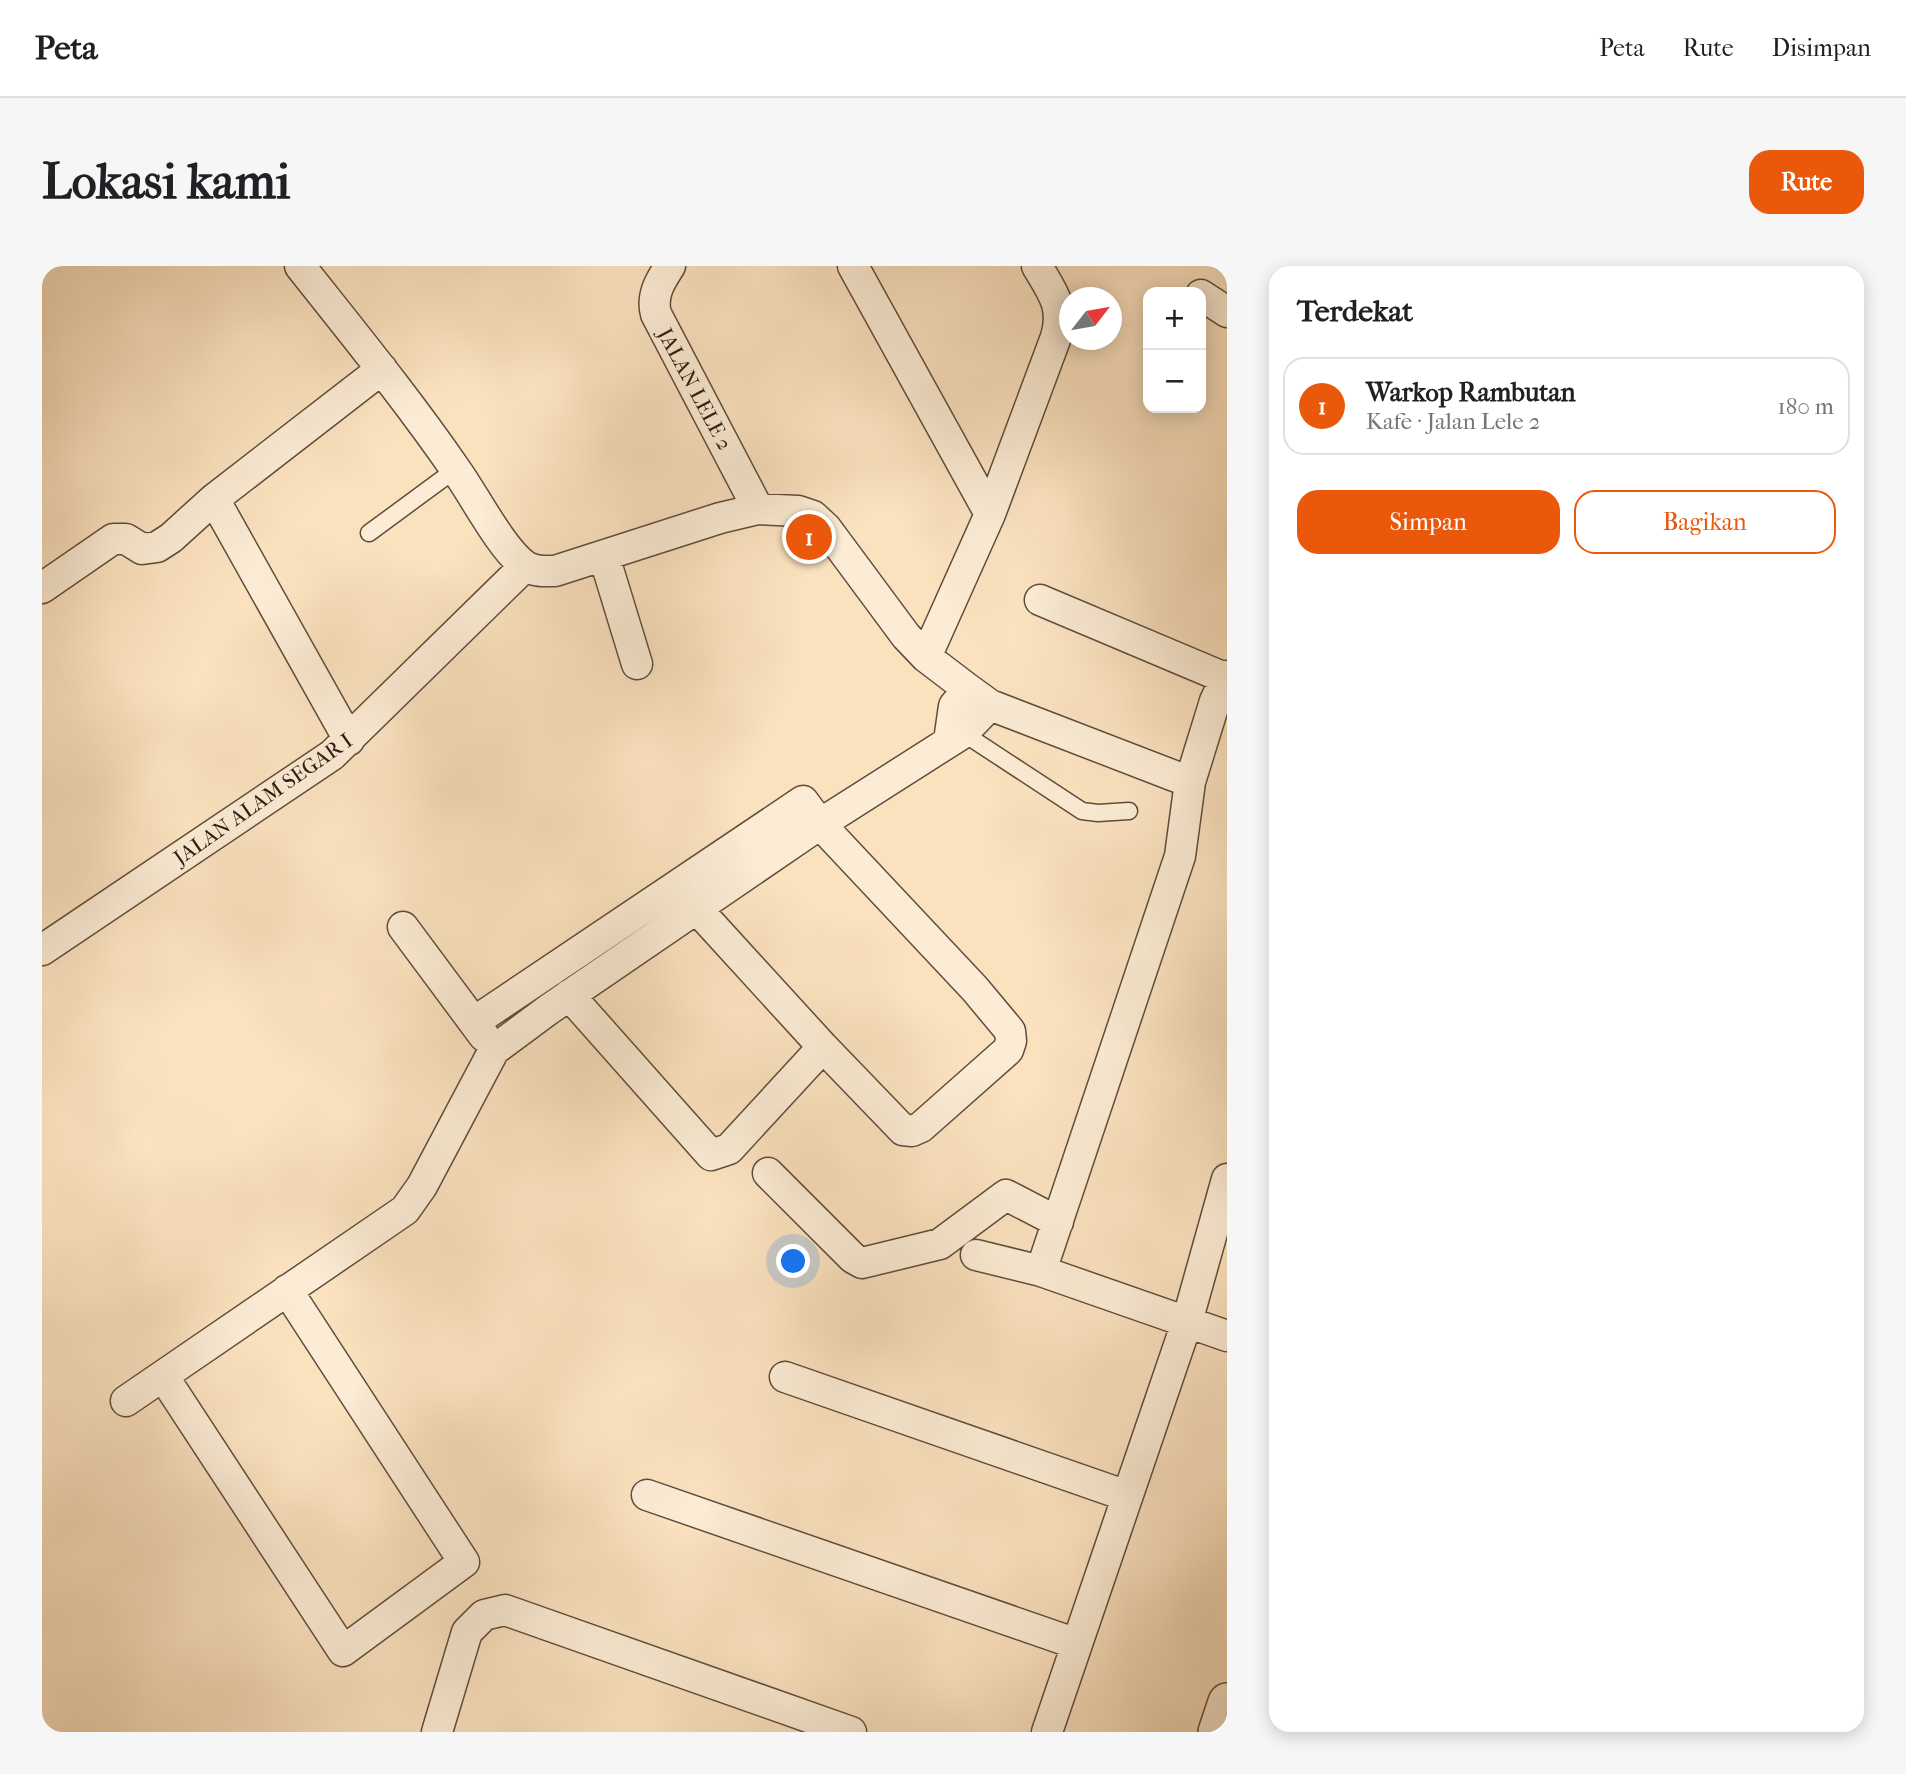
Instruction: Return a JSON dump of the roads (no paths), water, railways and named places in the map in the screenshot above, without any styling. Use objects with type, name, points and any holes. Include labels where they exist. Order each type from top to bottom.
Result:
[{"type":"street","points":[[300,266],[382,369],[456,470],[511,553],[526,566],[538,571],[555,571],[720,518],[758,509],[786,509],[813,516],[826,528],[906,636],[926,657],[979,697],[1191,782]]},
{"type":"street","name":"JALAN LELE 2","points":[[670,266],[654,295],[656,314],[758,509]]},
{"type":"street","points":[[853,266],[990,514]]},
{"type":"street","points":[[926,657],[990,514],[1061,321],[1057,302],[1037,266]]},
{"type":"street","points":[[1206,299],[1227,312]]},
{"type":"street","points":[[42,588],[113,538],[126,538],[142,550],[157,547],[214,499],[382,369]]},
{"type":"street","points":[[214,499],[349,740]]},
{"type":"street","points":[[604,556],[637,664]]},
{"type":"street","name":"JALAN ALAM SEGAR I","points":[[42,950],[332,755],[526,566]]},
{"type":"street","points":[[1040,600],[1226,677],[1215,701],[1191,782],[1180,856],[1041,1271]]},
{"type":"street","points":[[126,1401],[405,1210],[422,1186],[494,1050],[569,995],[955,733],[979,697]]},
{"type":"street","points":[[474,1022],[803,801],[820,824],[975,989],[1010,1031],[1008,1050],[921,1127],[912,1132],[903,1130],[697,909]]},
{"type":"street","points":[[403,927],[494,1050]]},
{"type":"street","points":[[569,995],[710,1155],[729,1149],[823,1047]]},
{"type":"street","points":[[768,1173],[853,1258],[862,1263],[940,1244],[1006,1195],[1058,1222]]},
{"type":"street","points":[[1047,1732],[1187,1322],[1227,1179]]},
{"type":"street","points":[[976,1255],[1041,1271],[1227,1336]]},
{"type":"street","points":[[163,1376],[343,1651],[464,1562],[287,1290]]},
{"type":"street","points":[[785,1377],[1127,1496]]},
{"type":"street","points":[[647,1495],[1077,1644]]},
{"type":"street","points":[[437,1732],[467,1632],[484,1615],[505,1610],[851,1732]]},
{"type":"street","points":[[1217,1732],[1227,1702]]},
{"type":"lane","points":[[369,533],[456,470]]},
{"type":"lane","points":[[955,733],[1082,811],[1129,811]]},
{"type":"place","name":"Warkop Rambutan","points":[[809,537]]}]
